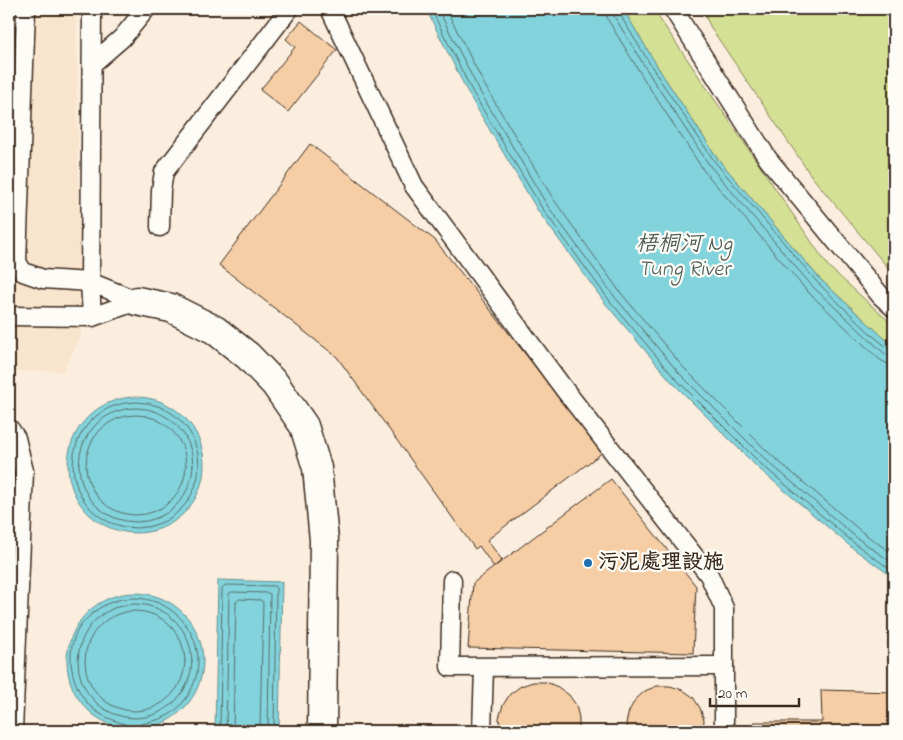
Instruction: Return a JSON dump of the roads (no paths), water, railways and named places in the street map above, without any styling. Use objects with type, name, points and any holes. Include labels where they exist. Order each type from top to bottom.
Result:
[{"type":"street","points":[[137,301],[171,308],[216,330],[248,356],[276,384],[304,426],[317,468],[324,540],[322,731]]},
{"type":"lane","points":[[26,9],[17,262],[23,272],[43,279],[90,282],[137,301]]},
{"type":"lane","points":[[92,9],[90,282],[92,317]]},
{"type":"lane","points":[[92,64],[122,38],[146,9]]},
{"type":"lane","points":[[160,227],[161,190],[164,172],[290,9]]},
{"type":"lane","points":[[330,9],[414,186],[564,389],[709,575],[724,608],[724,731]]},
{"type":"lane","points":[[674,9],[768,159],[881,296],[894,308]]},
{"type":"lane","points":[[9,316],[92,317],[137,301]]},
{"type":"lane","points":[[9,428],[16,438],[24,471],[13,731]]},
{"type":"lane","points":[[452,580],[450,667],[724,666]]},
{"type":"lane","points":[[482,731],[484,668]]},
{"type":"water","name":"梧桐河 Ng Tung River","points":[[426,9],[623,9],[662,74],[718,159],[820,279],[894,347],[894,578],[851,547],[758,468],[670,380],[605,303],[538,211],[469,95]]},
{"type":"water","points":[[136,397],[162,402],[174,408],[184,417],[193,427],[199,439],[204,465],[199,491],[193,503],[184,513],[174,522],[162,528],[136,533],[110,528],[98,522],[88,513],[79,503],[73,491],[68,465],[73,439],[79,427],[88,417],[98,408],[110,402]]},
{"type":"water","points":[[218,580],[282,582],[279,731],[215,731]]},
{"type":"water","points":[[135,593],[161,598],[173,604],[183,613],[192,623],[198,635],[203,661],[198,687],[192,699],[183,709],[173,718],[161,724],[135,729],[109,724],[97,718],[87,709],[78,699],[72,687],[67,661],[72,635],[78,623],[87,613],[97,604],[109,598]]},
{"type":"place","name":"污泥處理設施","points":[[588,563]]}]
